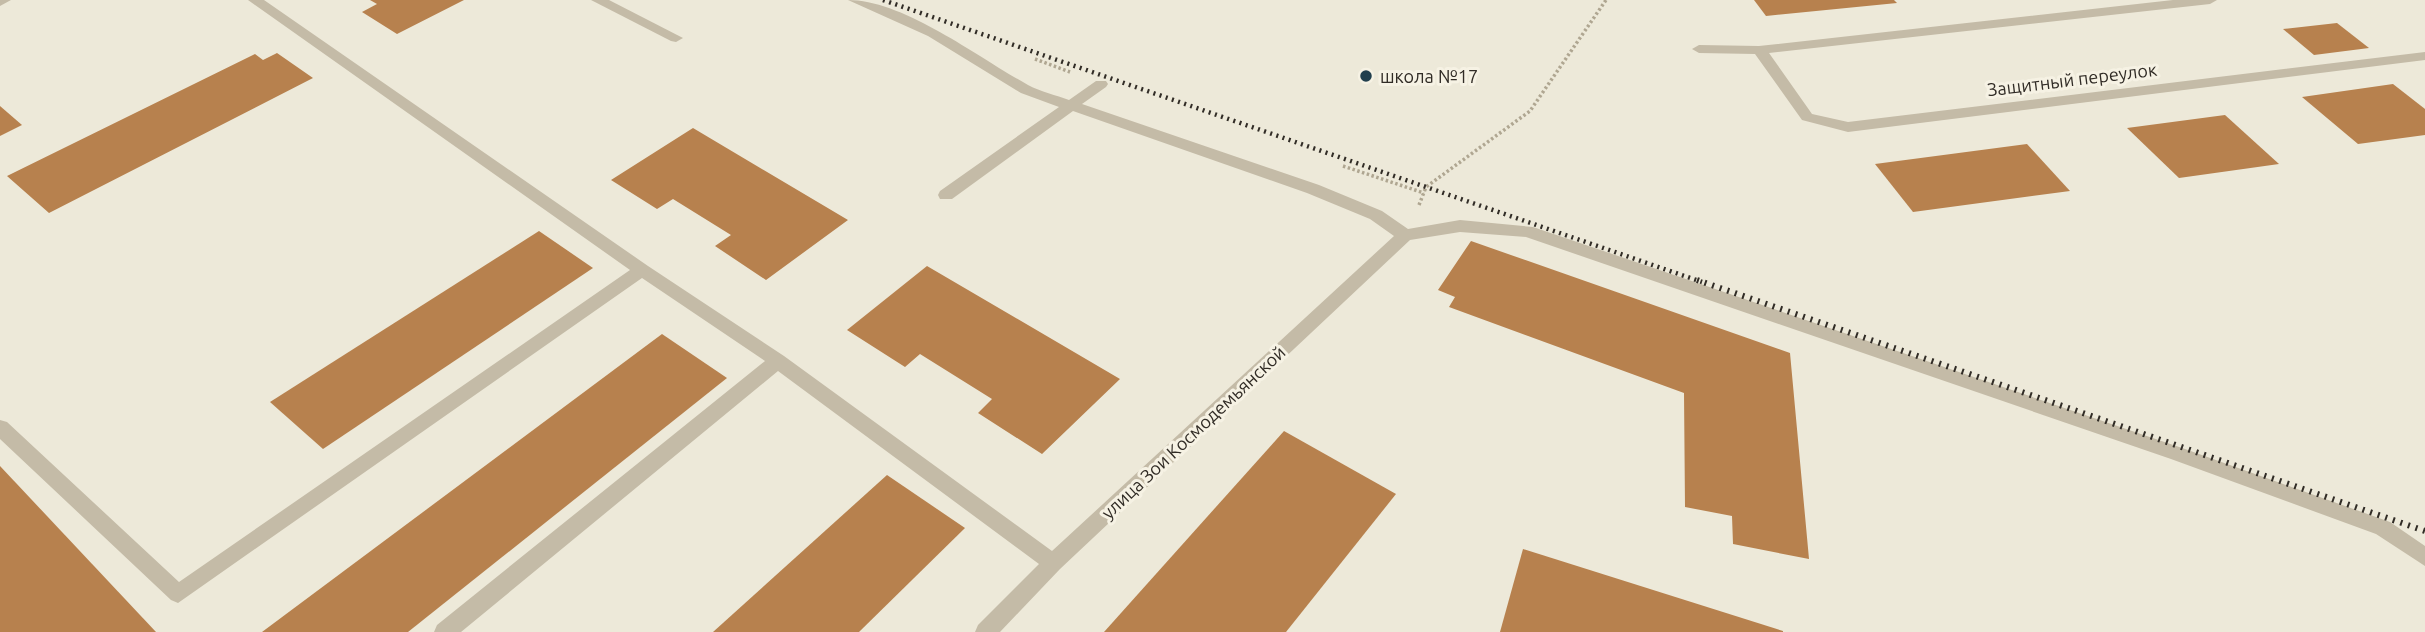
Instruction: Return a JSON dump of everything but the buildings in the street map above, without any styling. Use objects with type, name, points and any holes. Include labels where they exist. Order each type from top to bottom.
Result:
[{"type":"street","points":[[255,0],[642,270],[778,361],[1053,563]]},
{"type":"street","points":[[598,0],[676,38]]},
{"type":"street","points":[[855,0],[933,33],[1026,90],[1313,189],[1376,215],[1405,235],[1460,226],[1527,232],[2191,458],[2383,528],[2425,556]]},
{"type":"street","points":[[1699,49],[1759,50],[2210,0]]},
{"type":"street","name":"Защитный переулок","points":[[1759,50],[1807,117],[1848,127],[2425,56]]},
{"type":"street","points":[[946,195],[1101,83]]},
{"type":"street","name":"улица Зои Космодемьянской","points":[[986,632],[1053,563],[1405,235]]},
{"type":"street","points":[[0,427],[178,594],[642,270]]},
{"type":"street","points":[[445,632],[778,361]]},
{"type":"path","points":[[1405,235],[1426,187],[1530,111],[1606,0]]},
{"type":"railway","points":[[883,0],[1702,282]]},
{"type":"railway","points":[[1697,280],[2425,531]]},
{"type":"place","name":"школа №17","points":[[1366,76]]}]
